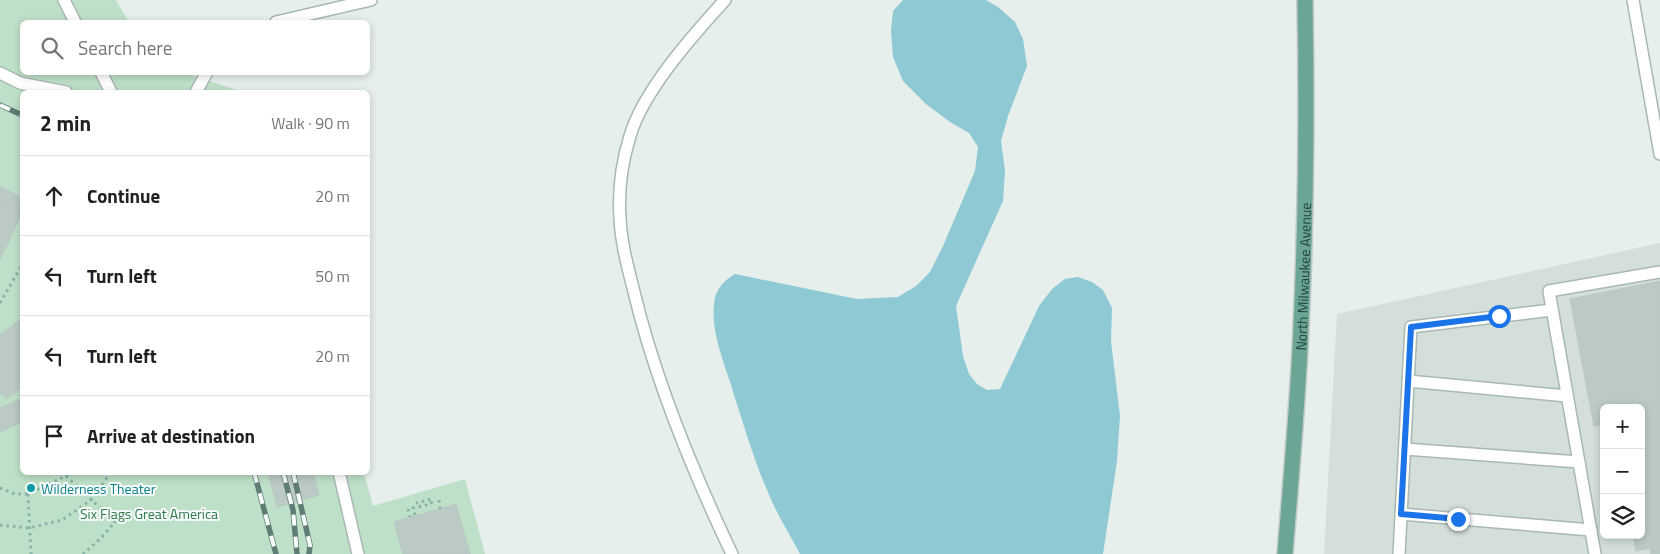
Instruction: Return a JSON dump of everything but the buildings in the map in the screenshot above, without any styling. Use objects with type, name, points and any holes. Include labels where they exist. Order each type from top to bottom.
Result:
[{"type":"main road","name":"North Milwaukee Avenue","points":[[1285,554],[1301,329],[1304,244],[1305,0]]},
{"type":"lane","points":[[64,0],[74,20]]},
{"type":"lane","points":[[285,20],[371,0]]},
{"type":"lane","points":[[724,0],[666,72],[642,107],[630,135],[622,170],[620,218],[626,260],[639,315],[657,373],[705,497],[732,554]]},
{"type":"lane","points":[[1633,0],[1660,154]]},
{"type":"lane","points":[[0,73],[20,83],[56,90]]},
{"type":"lane","points":[[102,75],[110,90]]},
{"type":"lane","points":[[197,90],[205,75]]},
{"type":"lane","points":[[1595,554],[1549,291],[1660,272]]},
{"type":"lane","points":[[1399,554],[1411,327],[1552,310]]},
{"type":"lane","points":[[1408,381],[1567,396]]},
{"type":"lane","points":[[1405,449],[1579,462]]},
{"type":"lane","points":[[340,475],[358,554]]},
{"type":"lane","points":[[1401,514],[1591,530]]},
{"type":"path","points":[[0,303],[20,268]]},
{"type":"path","points":[[0,488],[15,494],[28,494],[65,475]]},
{"type":"path","points":[[68,475],[115,522],[101,538],[82,554]]},
{"type":"path","points":[[0,526],[29,528],[62,520],[91,500],[109,475]]},
{"type":"path","points":[[28,494],[31,554]]},
{"type":"path","points":[[414,516],[413,508],[431,504],[432,499],[416,503]]},
{"type":"path","points":[[439,500],[440,508]]},
{"type":"path","points":[[408,509],[410,517]]},
{"type":"shaded area","points":[[1660,243],[1660,554],[1324,554],[1337,314]]},
{"type":"green space","name":"Six Flags Great America","points":[[0,0],[116,0],[128,20],[20,20],[20,75],[192,75],[236,90],[20,90],[20,475],[365,475],[373,506],[465,479],[485,554],[0,554]]},
{"type":"water","points":[[903,0],[986,0],[998,7],[1015,22],[1023,39],[1027,66],[1008,116],[1001,141],[1005,170],[1003,201],[956,306],[963,356],[969,374],[977,384],[987,390],[1000,389],[1039,306],[1052,289],[1065,279],[1078,277],[1092,282],[1103,290],[1112,308],[1111,341],[1120,416],[1117,461],[1103,554],[800,554],[773,504],[754,456],[721,356],[714,325],[714,304],[720,286],[735,274],[857,299],[898,297],[916,286],[930,272],[975,171],[978,147],[969,133],[950,122],[926,104],[903,81],[893,57],[891,30],[893,11]]},
{"type":"railway","points":[[0,105],[20,114]]},
{"type":"railway","points":[[255,475],[276,554]]},
{"type":"railway","points":[[284,475],[293,510],[297,554]]},
{"type":"railway","points":[[294,475],[310,545],[309,554]]},
{"type":"place","name":"Wilderness Theater","points":[[31,488]]},
{"type":"route","points":[[1458,519],[1401,514],[1411,327],[1499,316]]}]
